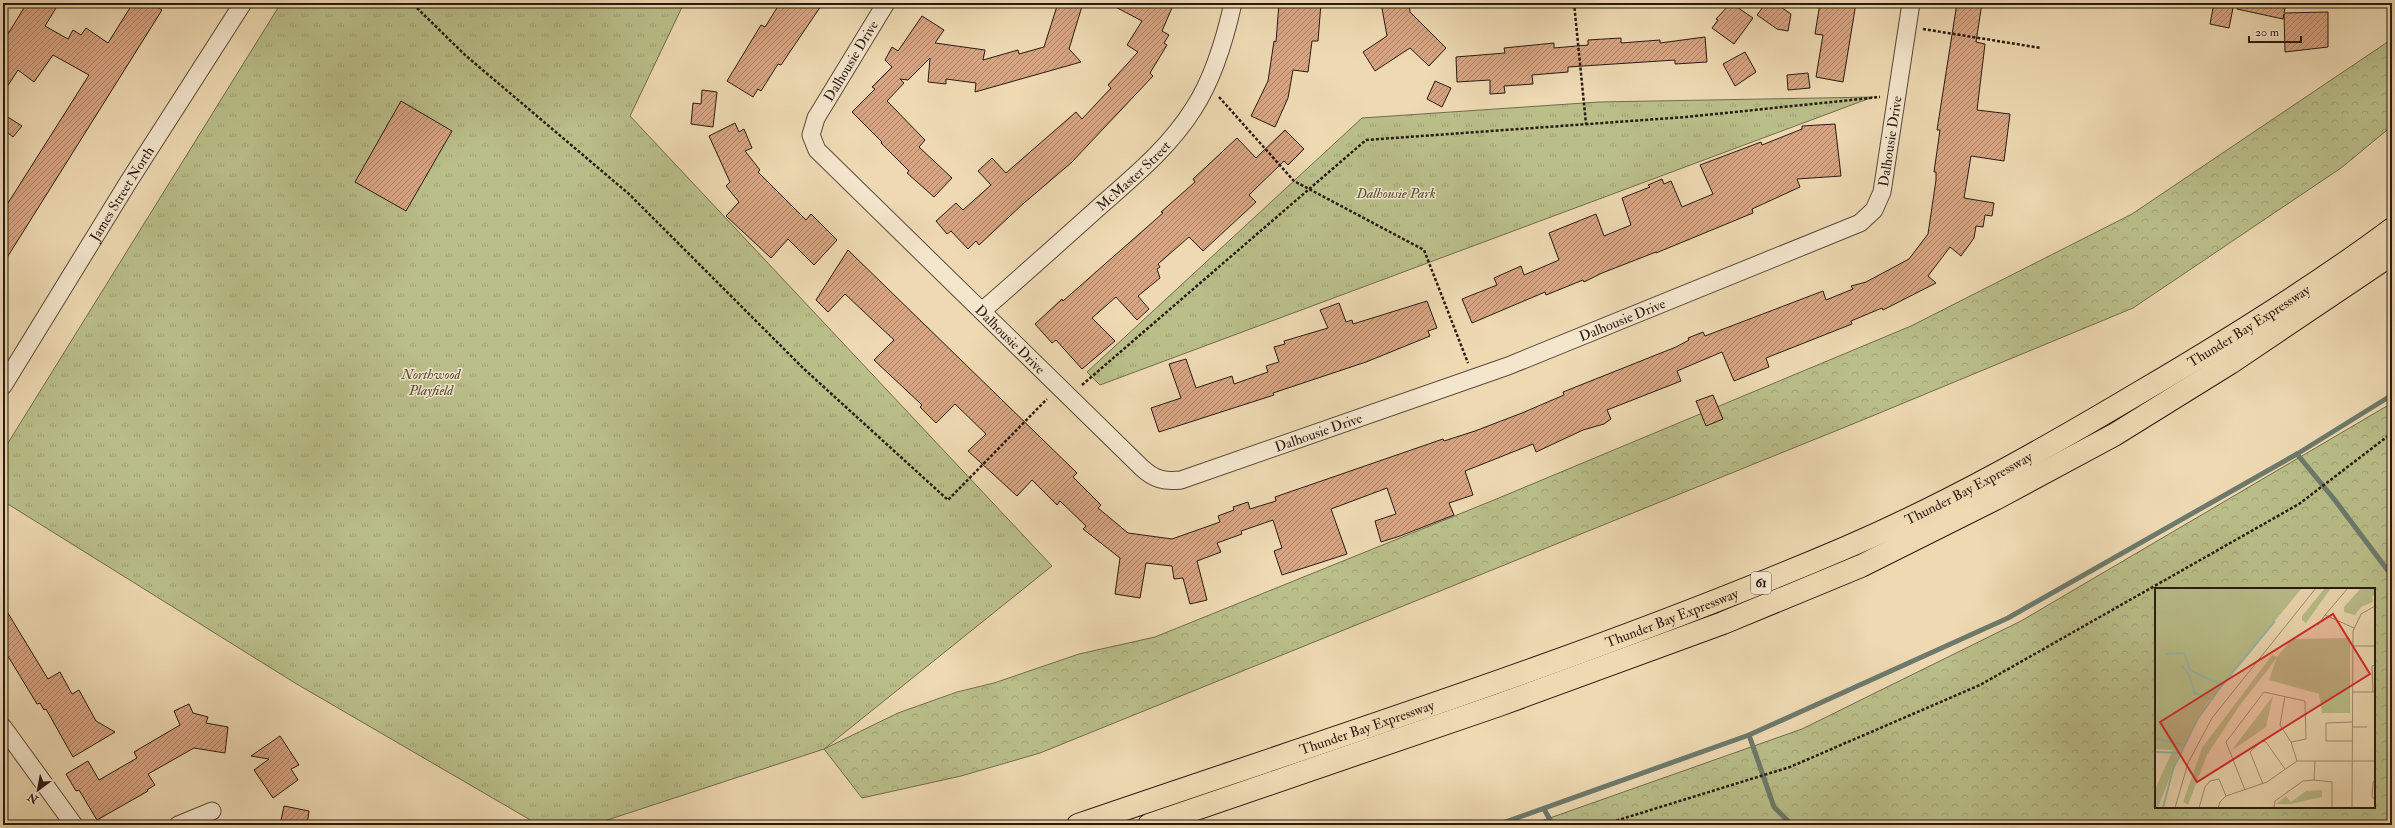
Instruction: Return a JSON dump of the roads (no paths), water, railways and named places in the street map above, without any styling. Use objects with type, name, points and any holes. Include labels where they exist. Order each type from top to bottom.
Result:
[{"type":"highway","name":"Thunder Bay Expressway","points":[[1078,825],[1491,684],[1711,604],[1849,546],[1984,481],[2108,411],[2218,346],[2366,248],[2392,229]]},
{"type":"highway","name":"Thunder Bay Expressway","points":[[1149,825],[1499,705],[1723,623],[1860,566],[1995,498],[2114,435],[2236,359],[2392,254]]},
{"type":"street","name":"James Street North","points":[[3,386],[129,181],[243,3]]},
{"type":"street","name":"Dalhousie Drive","points":[[886,3],[816,118],[811,135],[812,143],[817,150],[1151,476],[1171,481],[1181,480],[1508,366],[1860,223],[1874,210],[1882,192],[1910,3]]},
{"type":"street","name":"McMaster Street","points":[[982,311],[1157,155],[1182,126],[1195,107],[1208,82],[1219,54],[1232,3]]},
{"type":"street","points":[[3,727],[74,825]]},
{"type":"street","points":[[178,825],[212,811]]},
{"type":"waterway","points":[[1497,825],[1749,735],[2008,618],[2297,454],[2392,395]]},
{"type":"waterway","points":[[2297,454],[2334,499],[2392,576]]},
{"type":"waterway","points":[[1749,735],[1774,807],[1792,825]]},
{"type":"waterway","points":[[1544,809],[1553,825]]},
{"type":"park label","name":"Dalhousie Park","points":[[1396,193]]},
{"type":"park label","name":"Northwood Playfield","points":[[431,382]]}]
